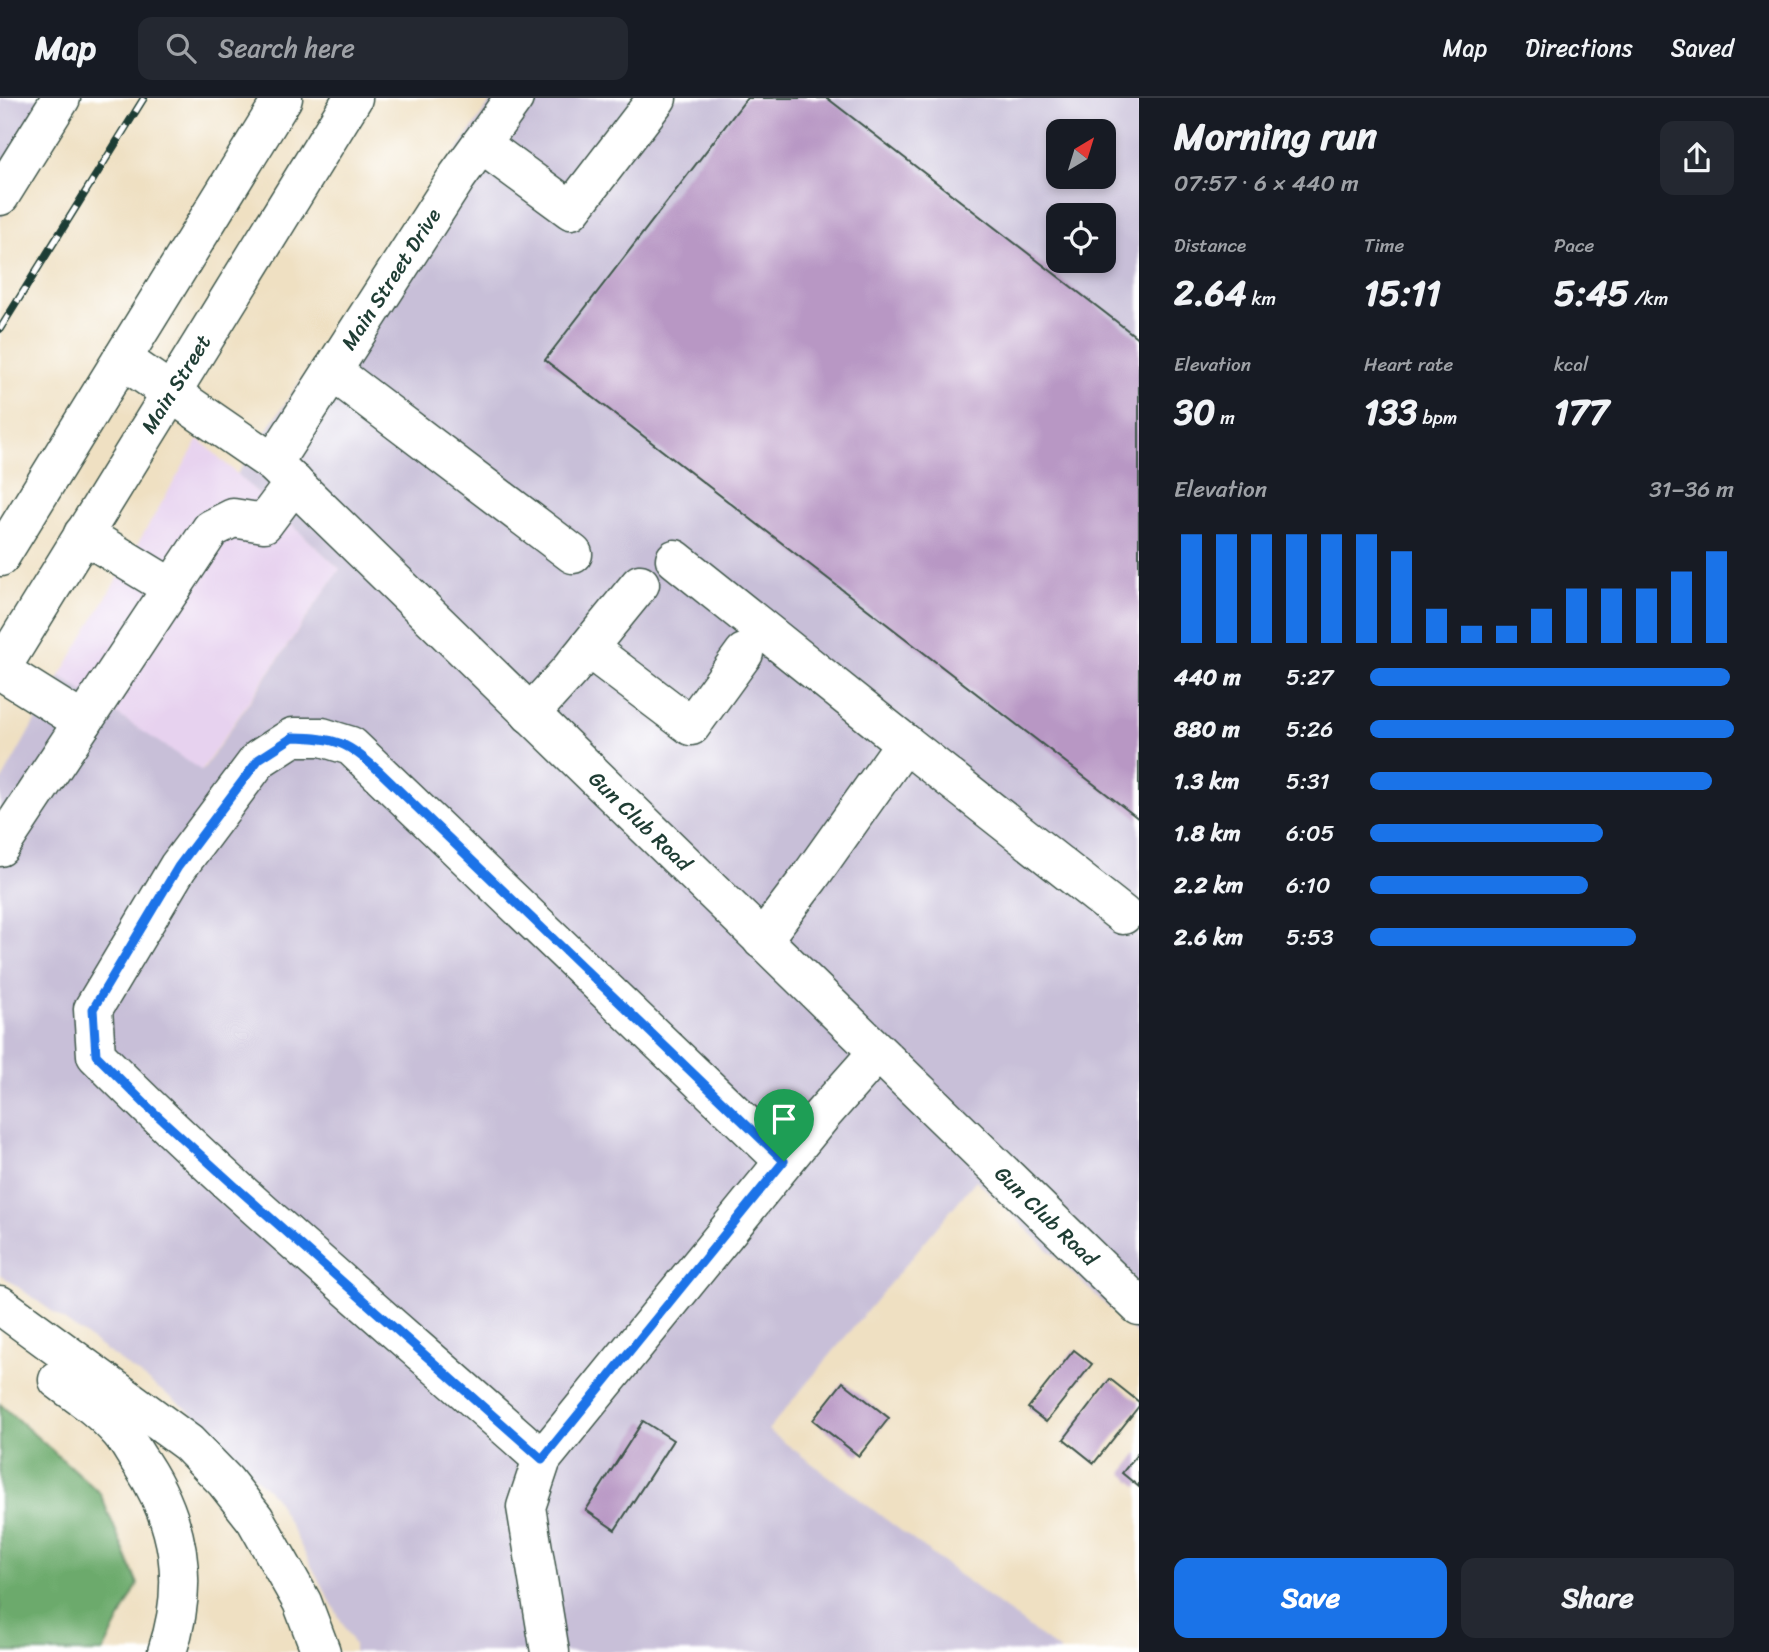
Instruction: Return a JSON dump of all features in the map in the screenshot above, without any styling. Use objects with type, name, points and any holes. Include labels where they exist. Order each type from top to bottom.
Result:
[{"type":"main road","points":[[0,196],[61,98]]},
{"type":"main road","points":[[0,557],[283,98]]},
{"type":"main road","name":"Main Street","points":[[0,670],[353,98]]},
{"type":"main road","name":"Main Street Drive","points":[[172,589],[211,529],[233,518],[264,523],[283,473],[332,371],[457,177],[514,98]]},
{"type":"main road","points":[[481,144],[571,209],[657,98]]},
{"type":"main road","name":"Gun Club Road","points":[[122,359],[283,473],[1139,1306]]},
{"type":"main road","points":[[332,371],[573,554]]},
{"type":"main road","points":[[4,832],[83,722],[172,589],[83,534]]},
{"type":"main road","points":[[674,559],[1123,915]]},
{"type":"main road","points":[[530,714],[640,584]]},
{"type":"main road","points":[[588,648],[691,726],[744,653]]},
{"type":"main road","points":[[0,670],[83,722]]},
{"type":"main road","points":[[542,1459],[237,1188],[147,1106],[96,1055],[93,1009],[178,867],[259,759],[293,737],[322,737],[351,746],[784,1161]]},
{"type":"main road","points":[[762,940],[905,744]]},
{"type":"main road","points":[[550,1652],[526,1507],[542,1459],[784,1161],[877,1053]]},
{"type":"main road","points":[[0,1305],[188,1443],[225,1481],[255,1520],[302,1602],[321,1652]]},
{"type":"main road","points":[[0,1338],[92,1404],[121,1433],[158,1489],[173,1531],[181,1584],[167,1652]]},
{"type":"shaded area","points":[[0,98],[66,98],[73,103],[0,219]]},
{"type":"shaded area","points":[[493,98],[1139,98],[1139,1337],[976,1180],[768,1430],[1061,1652],[354,1652],[354,1645],[274,1496],[187,1409],[0,1274],[0,784],[60,676],[202,771],[340,569],[237,474]]},
{"type":"shaded area","points":[[199,439],[340,569],[201,771],[60,676]]},
{"type":"green space","points":[[0,1404],[100,1493],[138,1584],[103,1652],[0,1652]]},
{"type":"building","points":[[747,98],[827,98],[1046,267],[1046,273],[1054,273],[1139,339],[1139,819],[545,360]]},
{"type":"building","points":[[1074,1350],[1092,1364],[1046,1422],[1028,1408]]},
{"type":"building","points":[[1110,1379],[1139,1402],[1139,1406],[1094,1463],[1064,1439]]},
{"type":"building","points":[[843,1382],[889,1418],[859,1456],[813,1420]]},
{"type":"building","points":[[643,1421],[673,1440],[615,1530],[586,1510]]},
{"type":"building","points":[[1139,1452],[1139,1487],[1122,1473]]},
{"type":"railway","points":[[0,329],[144,98]]},
{"type":"route","points":[[293,737],[322,737],[351,746],[379,771],[784,1161],[542,1459],[237,1188],[147,1106],[96,1055],[93,1009],[178,867],[259,759],[293,737]]}]
